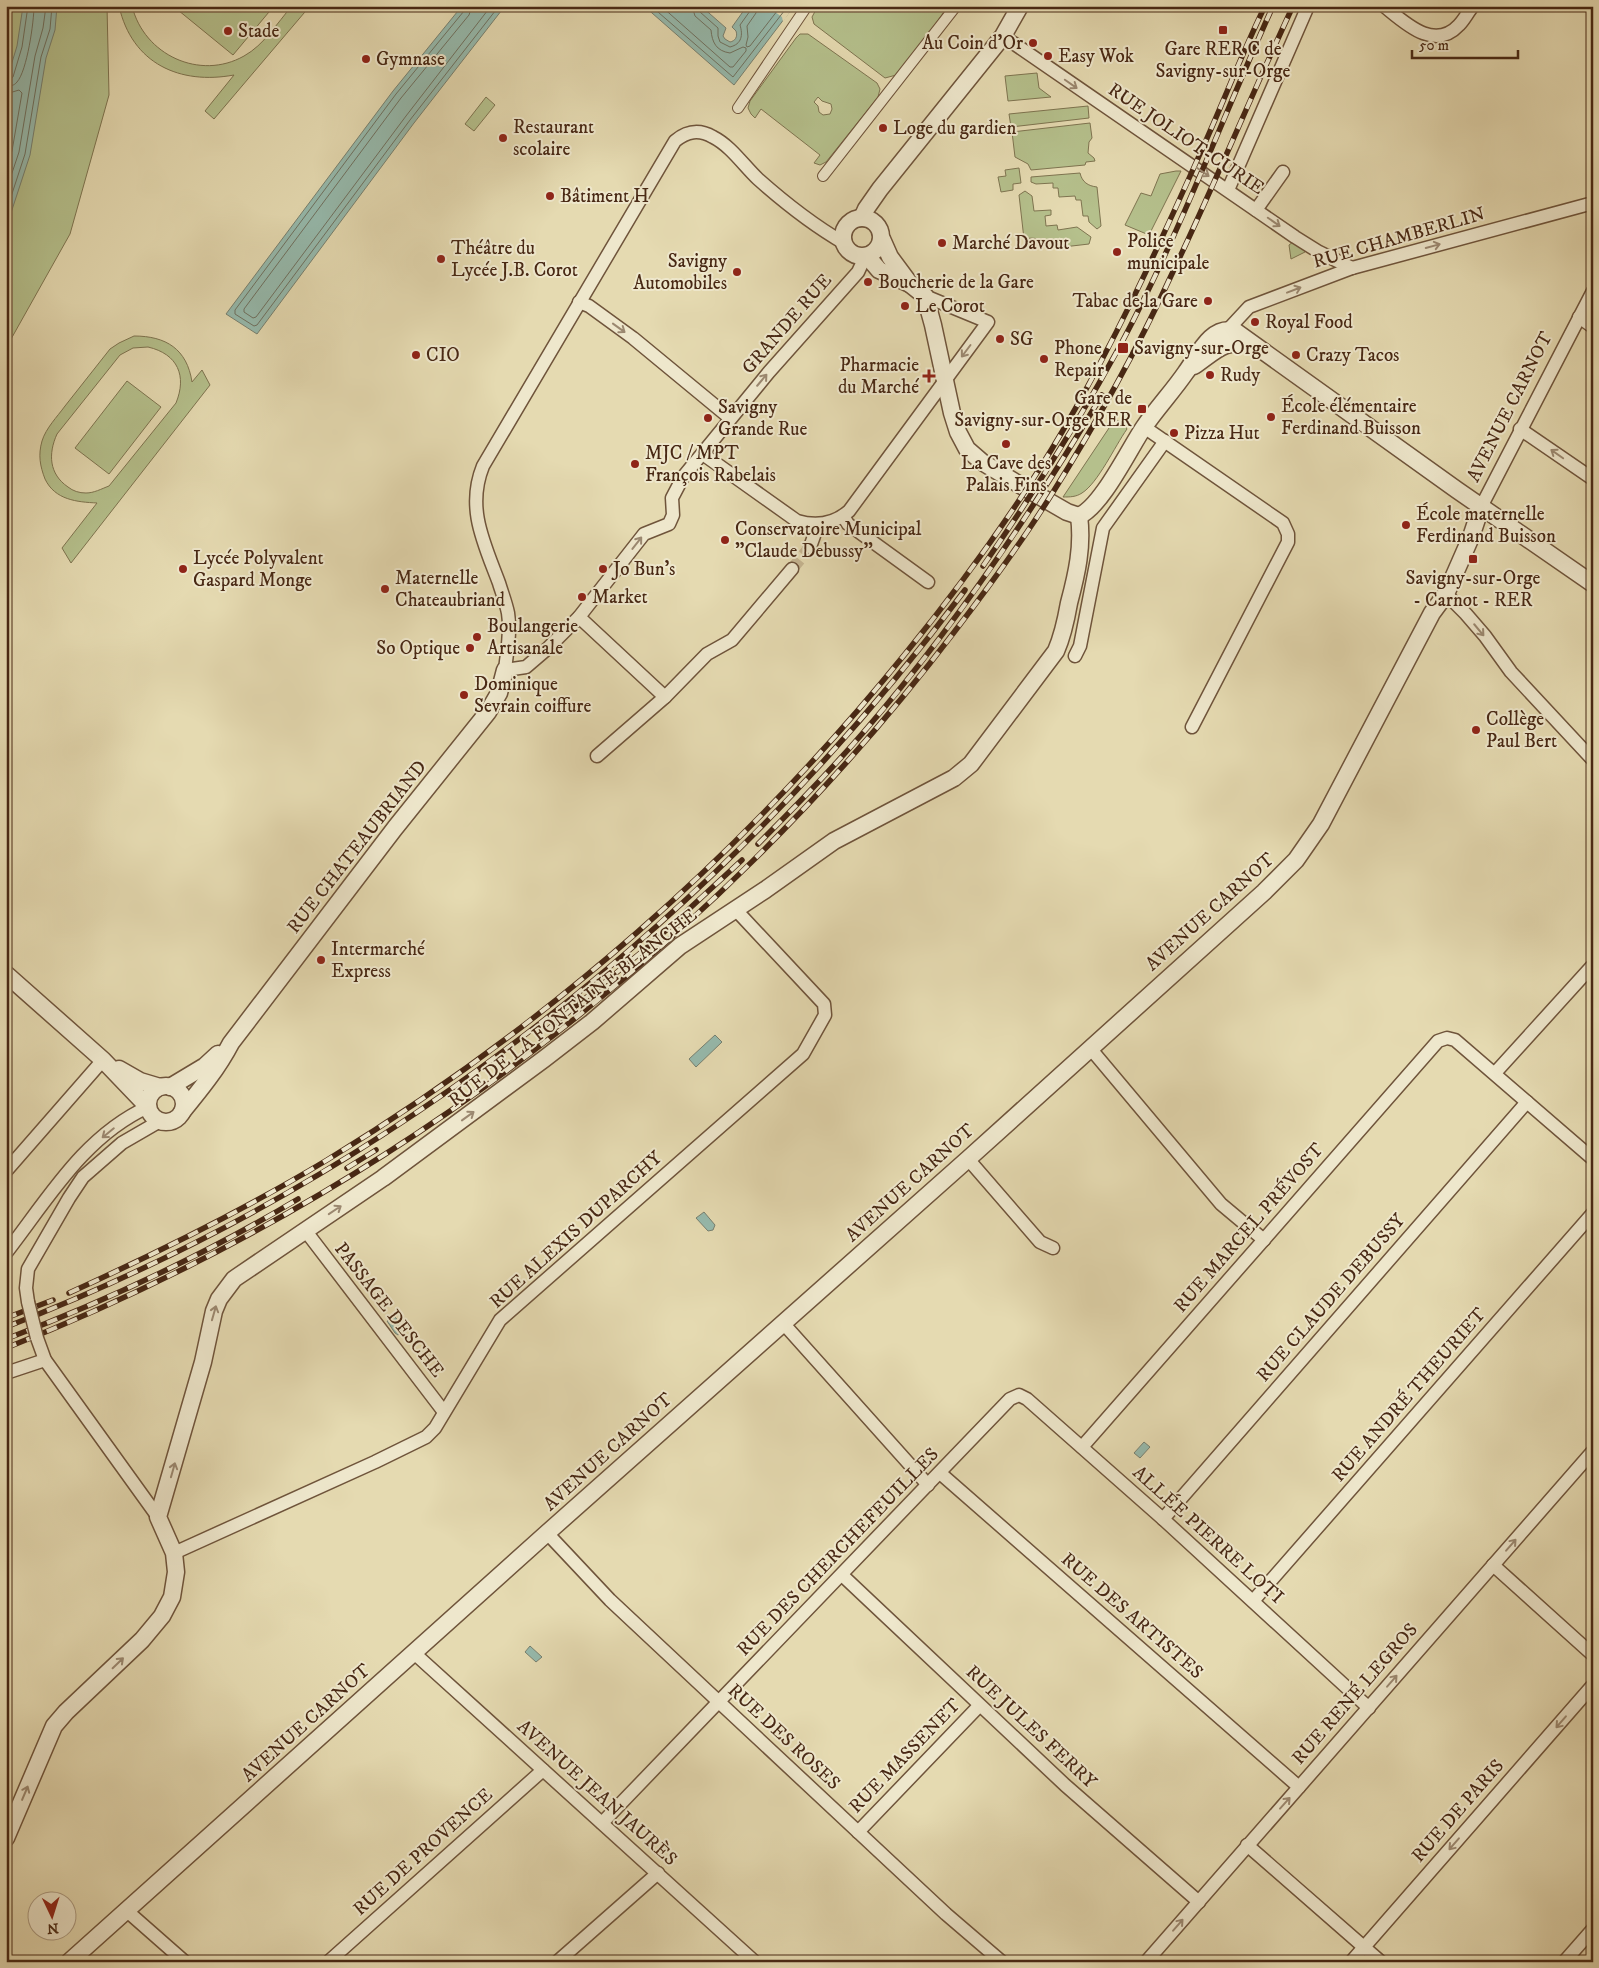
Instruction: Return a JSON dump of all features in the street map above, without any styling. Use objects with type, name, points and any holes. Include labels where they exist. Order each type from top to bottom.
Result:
[{"type":"street","points":[[738,108],[807,6]]},
{"type":"street","points":[[823,176],[956,6]]},
{"type":"street","points":[[862,218],[880,189],[1002,36],[1020,6]]},
{"type":"street","points":[[1228,190],[1308,6]]},
{"type":"street","points":[[1384,6],[1420,33],[1437,36],[1453,30],[1473,6]]},
{"type":"street","name":"RUE JOLIOT-CURIE","points":[[1002,36],[1168,151],[1186,161],[1319,252],[1352,268]]},
{"type":"street","points":[[505,670],[509,635],[508,611],[480,528],[476,507],[477,485],[483,466],[671,147],[680,137],[700,132],[714,137],[759,180],[821,230],[844,243],[852,253],[866,256],[879,270],[910,284],[925,296],[988,322],[850,511],[835,521],[814,525],[797,521],[708,457]]},
{"type":"street","points":[[1256,210],[1283,172]]},
{"type":"street","name":"RUE CHAMBERLIN","points":[[1227,337],[1249,307],[1352,268],[1593,203]]},
{"type":"street","points":[[844,243],[843,237],[846,226],[851,221],[862,218],[874,222],[879,226],[882,239],[890,257],[910,284]]},
{"type":"street","points":[[866,256],[877,250],[882,239]]},
{"type":"street","name":"GRANDE RUE","points":[[505,670],[526,667],[579,617],[644,534],[669,524],[673,515],[672,498],[678,484],[730,418],[858,272],[866,256]]},
{"type":"street","name":"AVENUE CARNOT","points":[[69,1962],[782,1323],[968,1159],[1264,892],[1296,860],[1320,824],[1432,613],[1446,594],[1471,537],[1481,507],[1593,291]]},
{"type":"street","points":[[925,296],[958,432],[967,449],[982,462],[1015,482],[1067,512],[1079,516],[1090,509],[1113,478],[1144,427],[1188,371],[1192,362],[1210,338],[1227,337]]},
{"type":"street","points":[[579,302],[589,306],[634,338],[730,418]]},
{"type":"street","points":[[1579,317],[1593,327]]},
{"type":"street","points":[[1188,371],[1208,356],[1235,331],[1481,507],[1593,584]]},
{"type":"street","points":[[1144,427],[1283,523],[1288,534],[1288,542],[1192,728]]},
{"type":"street","points":[[1520,429],[1593,480]]},
{"type":"street","points":[[1075,656],[1082,638],[1103,528],[1165,441]]},
{"type":"street","points":[[843,516],[848,524],[928,582]]},
{"type":"street","name":"RUE DE LA FONTAINE BLANCHE","points":[[158,1516],[200,1371],[214,1311],[219,1299],[234,1279],[383,1178],[544,1059],[592,1022],[680,946],[736,910],[834,841],[934,789],[963,771],[978,756],[1056,651],[1063,635],[1079,563],[1081,534],[1079,516]]},
{"type":"street","points":[[810,546],[814,536],[814,525]]},
{"type":"street","points":[[597,756],[665,697],[707,654],[732,640],[792,569]]},
{"type":"street","points":[[1446,594],[1485,636],[1511,672],[1593,760]]},
{"type":"street","points":[[579,617],[665,697]]},
{"type":"street","name":"RUE CHATEAUBRIAND","points":[[182,1112],[222,1060],[231,1043],[395,828],[488,712],[499,693],[505,670]]},
{"type":"street","name":"RUE ALEXIS DUPARCHY","points":[[174,1553],[426,1437],[435,1428],[500,1320],[803,1054],[823,1020],[826,1010],[821,1000],[736,910]]},
{"type":"street","points":[[1593,965],[1495,1073],[1593,1159]]},
{"type":"street","points":[[6,974],[103,1060],[148,1107],[153,1116],[165,1122],[175,1119],[182,1112],[184,1102],[175,1089],[140,1081],[103,1060]]},
{"type":"street","name":"RUE MARCEL PRÉVOST","points":[[1082,1447],[1438,1041],[1447,1038],[1455,1040],[1495,1073]]},
{"type":"street","name":"RUE CHATEAUBRIAND","points":[[165,1087],[205,1066],[231,1043]]},
{"type":"street","points":[[1090,1048],[1221,1204],[1264,1240]]},
{"type":"street","points":[[6,1171],[103,1060]]},
{"type":"street","points":[[122,1143],[148,1107],[150,1096],[165,1087]]},
{"type":"street","name":"RUE CLAUDE DEBUSSY","points":[[1163,1519],[1527,1102]]},
{"type":"street","points":[[6,1253],[40,1204],[84,1152],[122,1122],[148,1107]]},
{"type":"street","points":[[6,1838],[54,1726],[66,1712],[142,1640],[162,1616],[172,1597],[176,1572],[174,1553],[158,1516],[45,1360],[37,1338],[26,1288],[28,1269],[83,1177],[122,1143],[160,1121]]},
{"type":"street","points":[[968,1159],[1040,1242],[1053,1248]]},
{"type":"street","name":"RUE ANDRÉ THEURIET","points":[[1254,1601],[1593,1213]]},
{"type":"street","name":"PASSAGE DESCHE","points":[[305,1230],[444,1412]]},
{"type":"street","points":[[782,1323],[928,1485]]},
{"type":"street","points":[[6,1372],[45,1360]]},
{"type":"street","name":"ALLÉE PIERRE LOTI","points":[[1019,1395],[1028,1399],[1163,1519],[1369,1708]]},
{"type":"street","name":"RUE DES CHERCHEFEUILLES","points":[[602,1823],[1010,1399],[1019,1395]]},
{"type":"street","name":"RUE RENÉ LEGROS","points":[[1146,1962],[1593,1451]]},
{"type":"street","name":"RUE DES ARTISTES","points":[[940,1473],[1299,1787]]},
{"type":"street","name":"RUE DES ROSES","points":[[547,1533],[610,1600],[946,1914],[1002,1962]]},
{"type":"street","points":[[1493,1565],[1593,1655]]},
{"type":"street","name":"RUE JULES FERRY","points":[[842,1575],[1065,1785],[1199,1902]]},
{"type":"street","name":"AVENUE JEAN JAURÈS","points":[[414,1653],[755,1962]]},
{"type":"street","name":"RUE DE PARIS","points":[[1350,1962],[1593,1685]]},
{"type":"street","name":"RUE MASSENET","points":[[858,1832],[979,1706]]},
{"type":"street","name":"RUE DE PROVENCE","points":[[328,1962],[543,1770]]},
{"type":"street","points":[[1247,1846],[1381,1962]]},
{"type":"street","points":[[557,1962],[658,1873]]},
{"type":"street","points":[[127,1911],[185,1962]]},
{"type":"street","points":[[1564,1962],[1593,1929]]},
{"type":"green space","points":[[6,6],[107,6],[109,95],[70,234],[6,348]]},
{"type":"green space","points":[[119,6],[132,6],[138,23],[148,38],[161,50],[176,59],[192,64],[210,66],[227,63],[244,56],[258,46],[292,6],[310,6],[214,119],[205,111],[234,75],[195,77],[177,73],[161,66],[147,56],[135,43],[125,26]]},
{"type":"green space","name":"Stade","points":[[173,6],[274,6],[233,55]]},
{"type":"green space","points":[[818,6],[860,6],[866,10],[872,6],[946,6],[946,9],[900,74],[885,78],[814,24],[812,17]]},
{"type":"green space","points":[[800,34],[808,34],[877,83],[880,89],[878,97],[826,162],[820,165],[814,163],[820,155],[761,109],[755,118],[748,108],[750,101]],"holes":[[[818,97],[822,101],[831,104],[830,114],[823,115],[819,112],[818,106],[814,102]]]},
{"type":"green space","points":[[1037,73],[1039,88],[1051,97],[1008,101],[1005,76]]},
{"type":"green space","points":[[486,97],[495,105],[474,131],[465,124]]},
{"type":"green space","points":[[1088,106],[1089,118],[1011,127],[1009,114]]},
{"type":"green space","points":[[1090,123],[1092,138],[1089,142],[1088,153],[1095,161],[1086,162],[1085,165],[1031,170],[1028,164],[1015,157],[1012,132]]},
{"type":"green space","points":[[1019,168],[1021,183],[1013,184],[1013,190],[1001,192],[998,177],[1006,176],[1005,170]]},
{"type":"green space","points":[[1181,171],[1149,235],[1125,225],[1141,193],[1151,196],[1160,174]]},
{"type":"green space","points":[[1080,173],[1086,183],[1097,187],[1101,226],[1097,229],[1089,222],[1088,216],[1083,216],[1081,200],[1076,200],[1075,196],[1059,197],[1058,188],[1053,188],[1053,183],[1036,184],[1031,182],[1031,177]]},
{"type":"green space","points":[[1025,191],[1032,196],[1034,211],[1051,210],[1051,215],[1045,216],[1046,226],[1057,225],[1058,230],[1077,227],[1091,237],[1089,244],[1046,249],[1041,240],[1024,239],[1019,195]]},
{"type":"green space","points":[[1293,242],[1306,250],[1291,259],[1289,245]]},
{"type":"green space","points":[[134,336],[165,342],[180,353],[185,361],[192,382],[202,370],[210,385],[71,563],[62,548],[97,503],[74,501],[61,496],[49,486],[43,474],[40,460],[41,446],[44,436],[52,423],[110,349]],"holes":[[[148,347],[158,350],[173,361],[180,375],[179,393],[176,403],[109,486],[89,493],[74,491],[62,482],[54,470],[52,449],[57,434],[120,355],[133,348]]]},
{"type":"green space","points":[[127,381],[161,407],[109,474],[75,448]]},
{"type":"green space","points":[[1115,419],[1124,424],[1127,429],[1100,473],[1082,493],[1071,497],[1063,497]]},
{"type":"water","points":[[23,6],[57,6],[55,30],[46,58],[30,155],[6,228],[6,82],[17,46]]},
{"type":"water","points":[[462,6],[505,6],[414,123],[257,334],[226,314],[393,91]]},
{"type":"water","points":[[644,6],[701,6],[726,28],[723,36],[730,42],[735,40],[737,35],[732,27],[747,6],[794,6],[734,85]]},
{"type":"water","points":[[715,1035],[722,1042],[696,1067],[689,1059]]},
{"type":"water","points":[[704,1212],[715,1225],[713,1230],[708,1231],[696,1218]]},
{"type":"water","points":[[394,1316],[406,1329],[398,1335],[387,1321]]},
{"type":"water","points":[[1144,1442],[1150,1447],[1140,1458],[1134,1453]]},
{"type":"water","points":[[530,1646],[542,1657],[536,1662],[525,1652]]},
{"type":"pier","points":[[767,6],[794,6],[783,22],[782,17]]},
{"type":"tunnel","points":[[792,569],[810,547]]},
{"type":"railway","points":[[69,1293],[232,1214],[327,1160],[408,1108],[487,1053],[563,994],[637,932],[709,867],[777,799],[843,728],[905,654],[968,574],[1026,490],[1062,432],[1099,365],[1151,261],[1265,6]]},
{"type":"railway","points":[[983,566],[1055,457],[1121,344],[1181,219],[1273,6]]},
{"type":"railway","points":[[6,1348],[144,1288],[278,1219],[406,1140],[530,1054],[647,959],[757,857],[860,747],[955,631],[1004,565],[1050,497],[1113,390],[1157,306],[1293,6]]},
{"type":"railway","points":[[758,844],[850,748],[928,653],[1019,527],[1102,395]]},
{"type":"railway","points":[[6,1327],[147,1266],[282,1196],[413,1115],[537,1026],[655,928],[766,822],[869,709],[965,590]]},
{"type":"railway","points":[[548,1029],[650,945],[742,860]]},
{"type":"railway","points":[[347,1168],[376,1150]]},
{"type":"railway","points":[[6,1339],[118,1293],[228,1239],[298,1199]]},
{"type":"railway","points":[[6,1318],[53,1300]]},
{"type":"place","name":"Gare RER C de Savigny-sur-Orge","points":[[1223,30]]},
{"type":"place","name":"Stade","points":[[228,31]]},
{"type":"place","name":"Au Coin d'Or","points":[[1033,43]]},
{"type":"place","name":"Easy Wok","points":[[1048,56]]},
{"type":"place","name":"Gymnase","points":[[366,59]]},
{"type":"place","name":"Loge du gardien","points":[[883,128]]},
{"type":"place","name":"Restaurant scolaire","points":[[503,138]]},
{"type":"place","name":"Bâtiment H","points":[[550,196]]},
{"type":"place","name":"Marché Davout","points":[[942,243]]},
{"type":"place","name":"Police municipale","points":[[1117,252]]},
{"type":"place","name":"Théâtre du Lycée J.B. Corot","points":[[441,259]]},
{"type":"place","name":"Savigny Automobiles","points":[[737,272]]},
{"type":"place","name":"Boucherie de la Gare","points":[[868,282]]},
{"type":"place","name":"Tabac de la Gare","points":[[1208,301]]},
{"type":"place","name":"Le Corot","points":[[905,306]]},
{"type":"place","name":"Royal Food","points":[[1255,322]]},
{"type":"place","name":"SG","points":[[1000,339]]},
{"type":"place","name":"Savigny-sur-Orge","points":[[1123,348]]},
{"type":"place","name":"CIO","points":[[416,355]]},
{"type":"place","name":"Crazy Tacos","points":[[1296,355]]},
{"type":"place","name":"Phone Repair","points":[[1044,359]]},
{"type":"place","name":"Rudy","points":[[1210,375]]},
{"type":"place","name":"Pharmacie du Marché","points":[[929,376]]},
{"type":"place","name":"Gare de Savigny-sur-Orge RER","points":[[1142,409]]},
{"type":"place","name":"École élémentaire Ferdinand Buisson","points":[[1271,417]]},
{"type":"place","name":"Savigny Grande Rue","points":[[708,418]]},
{"type":"place","name":"Pizza Hut","points":[[1174,433]]},
{"type":"place","name":"La Cave des Palais Fins","points":[[1006,444]]},
{"type":"place","name":"MJC / MPT François Rabelais","points":[[635,464]]},
{"type":"place","name":"École maternelle Ferdinand Buisson","points":[[1406,525]]},
{"type":"place","name":"Conservatoire Municipal \"Claude Debussy\"","points":[[725,540]]},
{"type":"place","name":"Savigny-sur-Orge - Carnot - RER","points":[[1473,559]]},
{"type":"place","name":"Lycée Polyvalent Gaspard Monge","points":[[183,569]]},
{"type":"place","name":"Jo Bun's","points":[[603,569]]},
{"type":"place","name":"Maternelle Chateaubriand","points":[[385,589]]},
{"type":"place","name":"Market","points":[[582,597]]},
{"type":"place","name":"Boulangerie Artisanale","points":[[477,637]]},
{"type":"place","name":"So Optique","points":[[470,648]]},
{"type":"place","name":"Dominique Sevrain coiffure","points":[[464,695]]},
{"type":"place","name":"Collège Paul Bert","points":[[1476,730]]},
{"type":"place","name":"Intermarché Express","points":[[321,960]]}]
